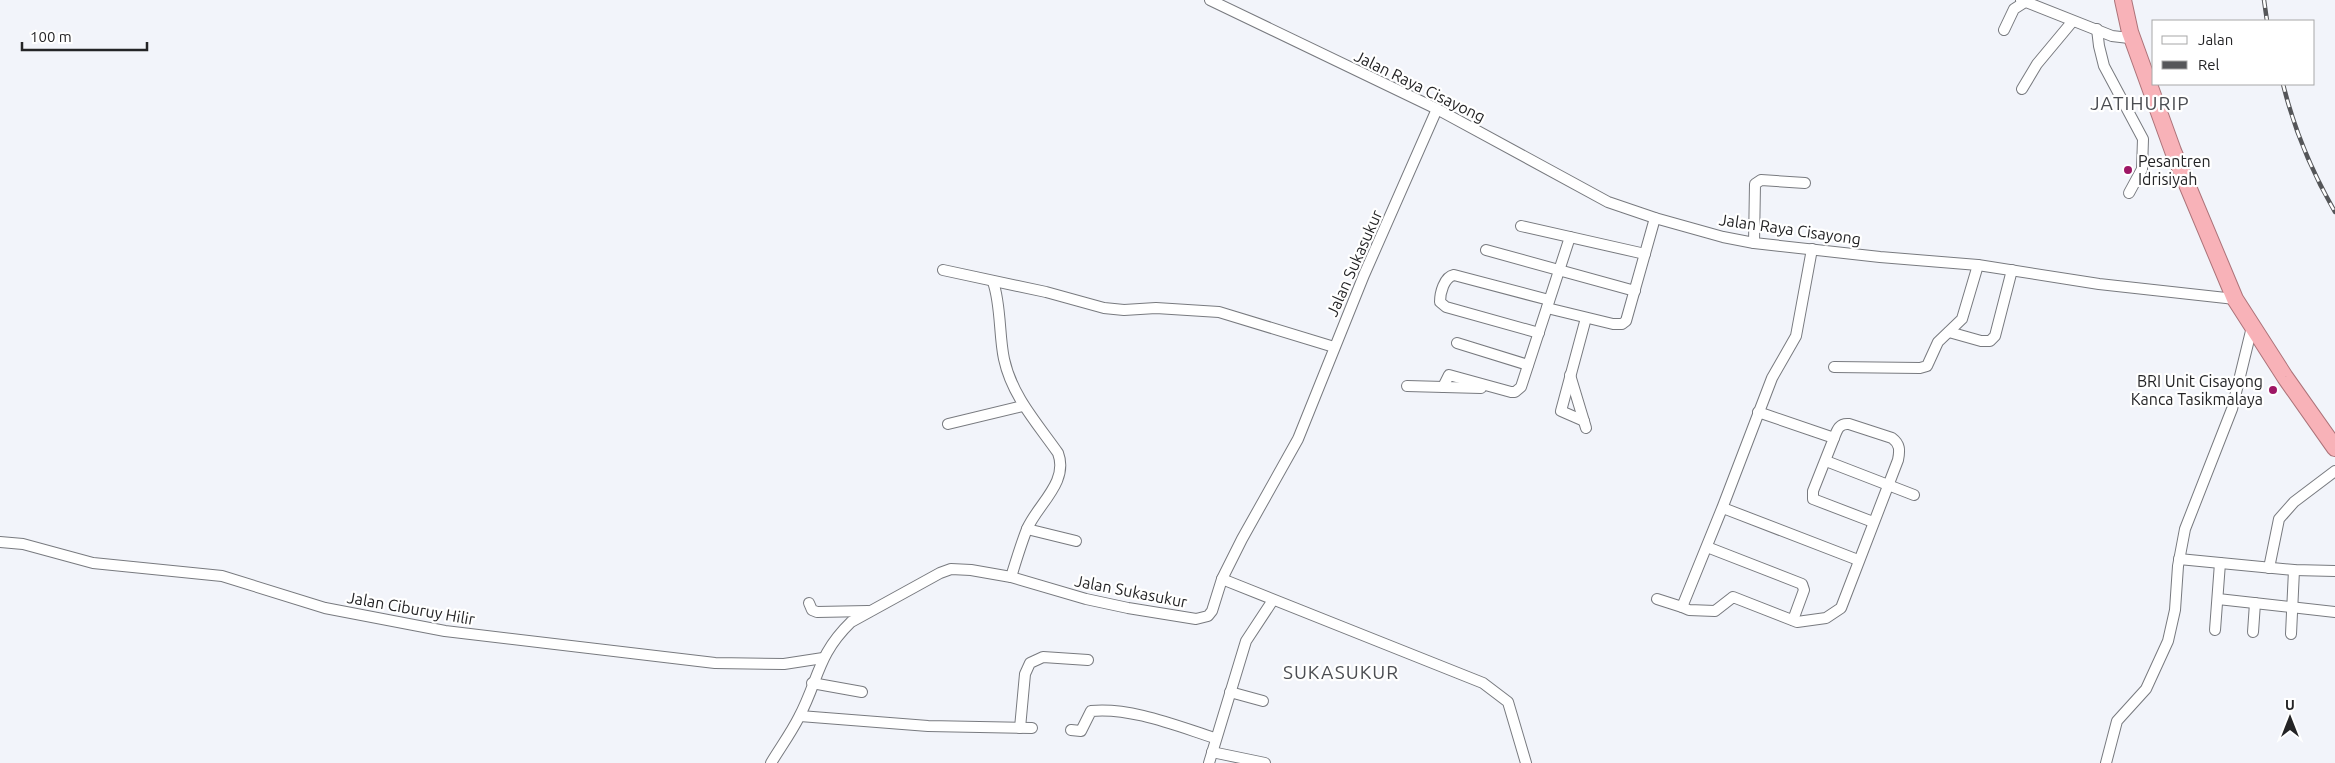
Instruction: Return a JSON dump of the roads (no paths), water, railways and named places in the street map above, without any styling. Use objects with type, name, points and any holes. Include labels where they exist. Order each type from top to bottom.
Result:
[{"type":"highway","points":[[2123,0],[2134,43],[2173,151],[2235,298],[2252,327],[2335,448]]},
{"type":"street","name":"Jalan Raya Cisayong","points":[[1210,0],[1437,109],[1608,202],[1655,218],[1722,237],[1754,242],[1978,265],[2148,290],[2235,298]]},
{"type":"street","points":[[2004,30],[2014,9],[2023,1],[2072,22],[2098,29],[2112,36],[2129,38],[2134,43]]},
{"type":"street","points":[[2022,89],[2037,64],[2072,22]]},
{"type":"street","points":[[2098,29],[2099,46],[2104,66],[2143,139],[2142,169],[2129,193]]},
{"type":"street","name":"Jalan Sukasukur","points":[[770,763],[800,716],[823,658],[845,628],[871,611],[940,573],[951,569],[960,568],[1011,577],[1086,599],[1203,619],[1212,610],[1222,579],[1298,439],[1334,347],[1437,109]]},
{"type":"street","points":[[1754,242],[1755,184],[1761,180],[1805,183]]},
{"type":"street","points":[[1539,333],[1446,307],[1440,302],[1439,298],[1446,279],[1454,275],[1548,304],[1586,318],[1622,324],[1626,321],[1655,218]]},
{"type":"street","points":[[1521,226],[1645,254]]},
{"type":"street","points":[[1407,386],[1443,387],[1449,375],[1511,392],[1518,390],[1539,333],[1570,237]]},
{"type":"street","points":[[1682,607],[1707,548],[1772,378],[1796,336],[1812,249]]},
{"type":"street","points":[[1486,250],[1635,291]]},
{"type":"street","points":[[1834,367],[1924,368],[1929,364],[1938,342],[1962,319],[1978,265]]},
{"type":"street","points":[[943,270],[1046,292],[1104,308],[1124,310],[1156,308],[1219,312],[1334,347]]},
{"type":"street","points":[[1949,332],[1981,341],[1990,341],[1995,336],[2012,270]]},
{"type":"street","points":[[993,282],[1004,359],[1008,374],[1023,406],[1058,453],[1062,462],[1061,472],[1055,485],[1028,529],[1011,577]]},
{"type":"street","points":[[1570,374],[1585,425],[1561,411],[1570,374],[1586,318]]},
{"type":"street","points":[[2106,763],[2117,721],[2146,689],[2168,641],[2175,610],[2179,559],[2188,521],[2232,409],[2252,327]]},
{"type":"street","points":[[1457,344],[1528,365]]},
{"type":"street","points":[[948,424],[1023,406]]},
{"type":"street","points":[[1758,412],[1834,438]]},
{"type":"street","points":[[1657,599],[1690,610],[1714,611],[1733,597],[1793,620],[1826,618],[1841,608],[1898,460],[1900,448],[1892,438],[1844,423],[1838,428],[1814,491],[1813,499],[1873,522]]},
{"type":"street","points":[[1826,461],[1914,495]]},
{"type":"street","points":[[2269,568],[2279,519],[2294,502],[2335,471]]},
{"type":"street","points":[[1722,508],[1858,560]]},
{"type":"street","points":[[1028,529],[1076,541]]},
{"type":"street","name":"Jalan Ciburuy Hilir","points":[[0,542],[23,544],[93,563],[222,576],[325,608],[445,631],[716,663],[784,664],[823,658]]},
{"type":"street","points":[[1707,548],[1802,584],[1804,590],[1793,620]]},
{"type":"street","points":[[2179,559],[2294,570],[2335,571]]},
{"type":"street","points":[[2215,630],[2220,563]]},
{"type":"street","points":[[2290,634],[2294,608],[2294,570]]},
{"type":"street","points":[[1222,579],[1483,683],[1508,702],[1526,763]]},
{"type":"street","points":[[1266,763],[1210,758],[1246,642],[1273,600]]},
{"type":"street","points":[[2218,600],[2335,612]]},
{"type":"street","points":[[809,603],[812,610],[817,612],[871,611]]},
{"type":"street","points":[[2253,632],[2255,603]]},
{"type":"street","points":[[1020,728],[1025,674],[1030,663],[1042,657],[1088,660]]},
{"type":"street","points":[[812,683],[862,692]]},
{"type":"street","points":[[1230,692],[1263,702]]},
{"type":"street","points":[[1071,730],[1082,731],[1088,714],[1095,711],[1158,720],[1215,738]]},
{"type":"street","points":[[800,716],[928,726],[1032,728]]},
{"type":"railway","points":[[2264,0],[2267,20]]},
{"type":"railway","points":[[2283,85],[2304,150],[2335,212]]},
{"type":"place","name":"Pesantren Idrisiyah","points":[[2128,170]]},
{"type":"place","name":"BRI Unit Cisayong Kanca Tasikmalaya","points":[[2273,390]]},
{"type":"district","name":"JATIHURIP","points":[[2140,103]]},
{"type":"district","name":"SUKASUKUR","points":[[1341,672]]}]
